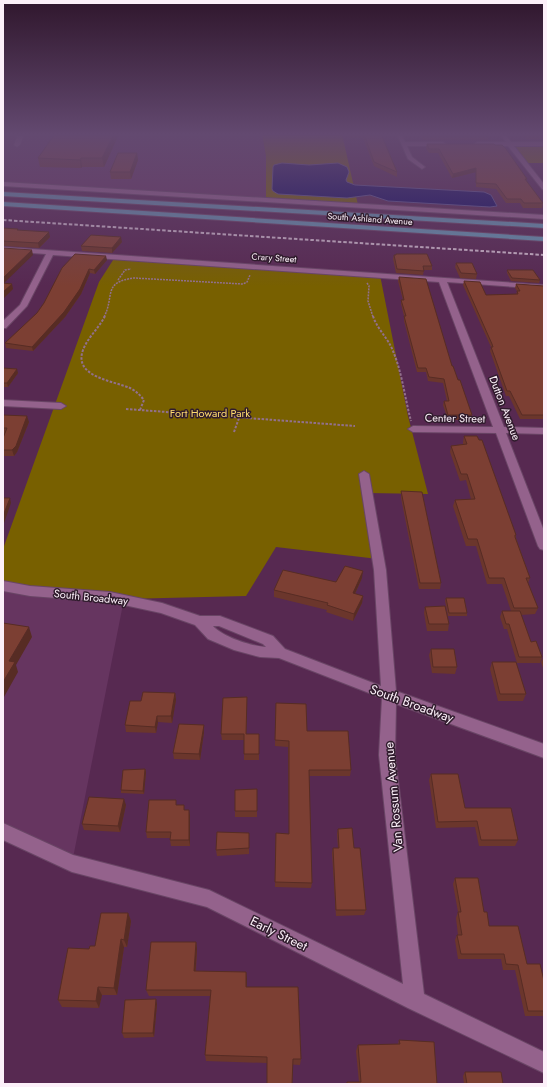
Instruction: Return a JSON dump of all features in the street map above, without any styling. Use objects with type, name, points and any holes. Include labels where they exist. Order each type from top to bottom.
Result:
[{"type":"main road","name":"South Ashland Avenue","points":[[3,194],[544,226]]},
{"type":"main road","name":"South Ashland Avenue","points":[[3,204],[544,239]]},
{"type":"street","points":[[15,185],[544,217]]},
{"type":"street","name":"Crary Street","points":[[3,249],[544,287]]},
{"type":"street","points":[[3,326],[23,306],[51,252]]},
{"type":"street","name":"Dutton Avenue","points":[[442,280],[544,546]]},
{"type":"street","points":[[3,315],[14,316]]},
{"type":"street","points":[[3,403],[62,406]]},
{"type":"street","name":"Center Street","points":[[413,429],[544,431]]},
{"type":"street","name":"Van Rossum Avenue","points":[[364,474],[380,570],[389,695],[386,754],[415,1000]]},
{"type":"street","name":"South Broadway","points":[[3,586],[30,591],[124,599],[162,608],[200,621],[213,635],[239,646],[260,652],[280,653],[389,695],[544,751]]},
{"type":"street","name":"Early Street","points":[[3,831],[72,863],[210,899],[544,1063]]},
{"type":"path","points":[[131,269],[125,270],[116,282],[112,290],[105,316],[93,336],[83,347],[82,358],[85,367],[104,381],[137,391],[142,395],[144,400],[140,410]]},
{"type":"path","points":[[116,282],[122,279],[134,278],[181,279],[243,284],[251,274]]},
{"type":"path","points":[[366,282],[369,286],[368,301],[375,322],[394,352],[413,429]]},
{"type":"path","points":[[126,409],[355,426]]},
{"type":"path","points":[[234,432],[239,418]]},
{"type":"shaded area","points":[[15,185],[266,185],[266,200]]},
{"type":"shaded area","points":[[272,185],[354,185],[484,192],[491,195],[497,206],[490,207],[388,201],[370,195],[347,198],[278,194],[272,189]]},
{"type":"shaded area","points":[[3,587],[124,599],[72,863],[3,831]]},
{"type":"green space","points":[[266,185],[353,185],[358,205],[266,200]]},
{"type":"green space","name":"Fort Howard Park","points":[[115,257],[380,275],[408,416],[428,494],[368,493],[378,559],[276,547],[246,596],[124,599],[3,585],[3,549],[99,282]]},
{"type":"building","points":[[497,185],[529,185],[543,203],[524,203],[521,199],[507,199]]},
{"type":"building","points":[[3,228],[49,232],[38,243],[3,241]]},
{"type":"building","points":[[91,235],[121,237],[112,248],[81,246]]},
{"type":"building","points":[[3,248],[32,250],[3,278]]},
{"type":"building","points":[[75,254],[106,256],[94,270],[89,269],[80,289],[64,312],[32,347],[5,343],[37,313],[44,303],[62,268]]},
{"type":"building","points":[[427,254],[432,266],[423,266],[424,271],[397,269],[394,255]]},
{"type":"building","points":[[456,263],[472,263],[477,274],[461,273]]},
{"type":"building","points":[[507,270],[533,270],[540,280],[512,278]]},
{"type":"building","points":[[399,277],[426,279],[452,366],[458,380],[460,380],[472,415],[448,415],[444,401],[449,401],[444,379],[429,377],[426,368],[418,368],[404,316],[406,316],[401,300],[404,300]]},
{"type":"building","points":[[464,281],[480,282],[486,295],[518,294],[517,291],[520,291],[516,284],[544,286],[544,415],[522,415],[510,391],[507,391],[491,347],[493,347],[492,344]]},
{"type":"building","points":[[3,283],[12,284],[3,292]]},
{"type":"building","points":[[3,368],[17,369],[7,383],[3,383]]},
{"type":"building","points":[[3,415],[27,416],[16,446],[12,450],[3,450],[3,438],[7,428],[3,428]]},
{"type":"building","points":[[464,436],[477,436],[479,440],[482,440],[516,535],[515,537],[530,578],[526,578],[538,608],[514,608],[504,578],[489,578],[477,539],[468,539],[455,500],[475,499],[467,474],[461,474],[451,446],[467,444]]},
{"type":"building","points":[[401,491],[422,492],[441,583],[420,583]]},
{"type":"building","points":[[3,498],[10,498],[3,516]]},
{"type":"building","points":[[345,566],[363,571],[353,593],[363,596],[354,614],[327,605],[328,603],[274,590],[283,570],[336,582]]},
{"type":"building","points":[[446,598],[464,598],[467,613],[449,613]]},
{"type":"building","points":[[445,606],[449,624],[429,624],[425,607]]},
{"type":"building","points":[[502,611],[520,611],[531,642],[536,641],[542,657],[519,657],[509,624],[506,624]]},
{"type":"building","points":[[3,623],[29,627],[9,661],[15,662],[3,682]]},
{"type":"building","points":[[431,649],[454,649],[457,667],[433,667]]},
{"type":"building","points":[[492,662],[516,662],[526,694],[500,694]]},
{"type":"building","points":[[143,692],[175,693],[171,716],[157,716],[155,727],[125,725],[130,701],[141,701]]},
{"type":"building","points":[[247,697],[246,734],[259,734],[259,754],[244,754],[244,734],[221,734],[223,698]]},
{"type":"building","points":[[276,703],[306,704],[307,731],[348,731],[351,770],[309,770],[312,883],[275,882],[276,833],[289,834],[289,741],[275,740]]},
{"type":"building","points":[[179,724],[204,725],[199,754],[173,753]]},
{"type":"building","points":[[145,769],[143,791],[121,790],[123,770]]},
{"type":"building","points":[[431,774],[458,774],[465,808],[511,808],[518,840],[481,840],[477,821],[438,822]]},
{"type":"building","points":[[257,789],[257,811],[235,811],[235,790]]},
{"type":"building","points":[[89,797],[124,799],[118,826],[82,824]]},
{"type":"building","points":[[149,800],[176,800],[176,805],[184,805],[184,810],[189,810],[189,840],[170,840],[171,832],[146,832]]},
{"type":"building","points":[[352,828],[354,848],[360,848],[366,910],[336,910],[333,848],[339,848],[338,829]]},
{"type":"building","points":[[217,832],[249,833],[249,848],[216,850]]},
{"type":"building","points":[[455,878],[478,878],[484,912],[487,912],[489,926],[518,926],[527,964],[540,964],[544,981],[544,1011],[528,1011],[518,965],[506,964],[504,954],[461,954],[457,935],[462,935],[458,912],[461,912]]},
{"type":"building","points":[[101,913],[128,913],[124,940],[121,939],[114,988],[98,987],[96,1001],[58,1000],[68,948],[89,949],[90,946],[95,946]]},
{"type":"building","points":[[151,942],[196,942],[194,971],[246,972],[246,987],[298,987],[301,1059],[293,1059],[292,1084],[267,1084],[267,1057],[205,1055],[211,990],[146,990]]},
{"type":"building","points":[[156,999],[153,1033],[122,1033],[125,1000]]},
{"type":"building","points":[[399,1040],[434,1042],[437,1084],[347,1084],[347,1082],[361,1082],[358,1045],[400,1044]]},
{"type":"building","points":[[465,1072],[501,1072],[503,1084],[467,1084]]},
{"type":"railway","points":[[3,220],[544,255]]}]
